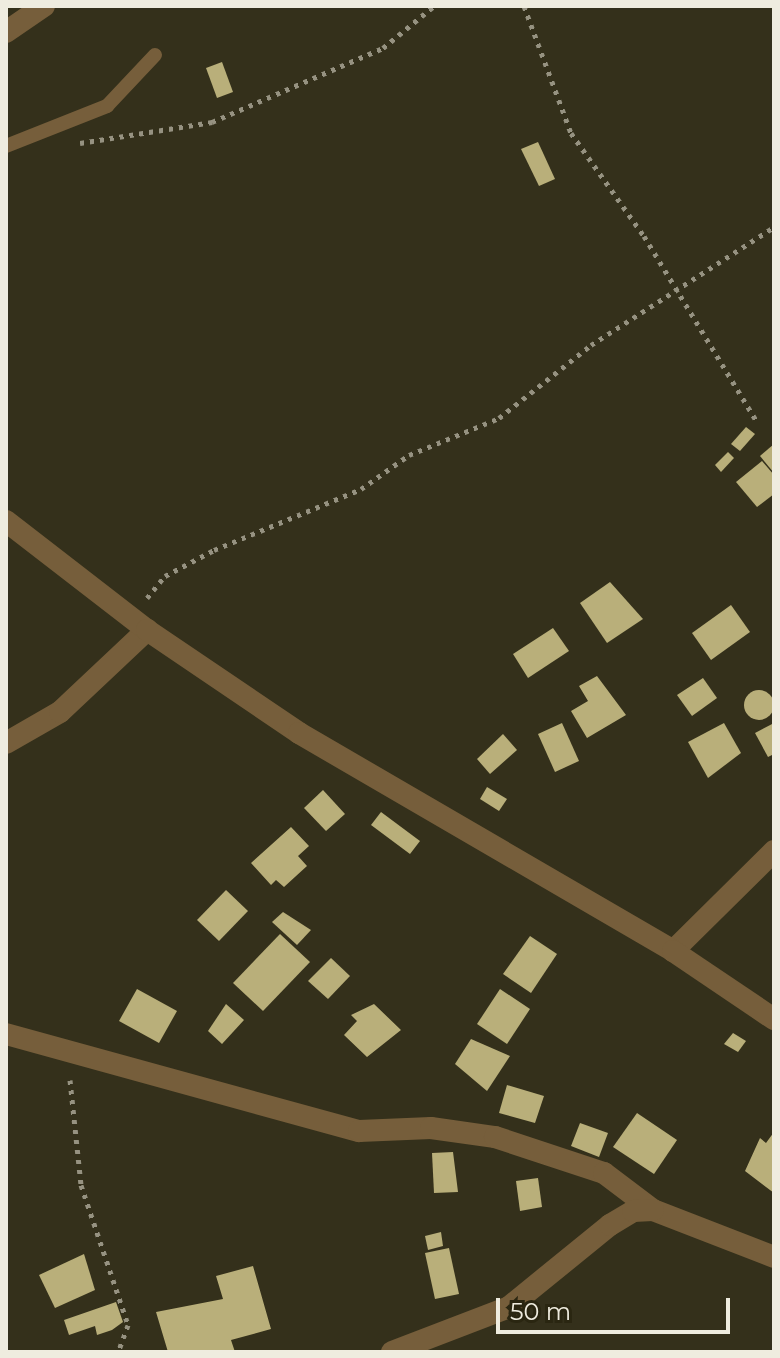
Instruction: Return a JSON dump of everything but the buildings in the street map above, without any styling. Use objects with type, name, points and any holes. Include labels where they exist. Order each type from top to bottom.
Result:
[{"type":"street","points":[[6,32],[44,6]]},
{"type":"street","points":[[6,521],[139,623],[455,829],[673,951],[774,1019]]},
{"type":"street","points":[[6,743],[60,712],[139,623]]},
{"type":"street","points":[[673,951],[774,851]]},
{"type":"street","points":[[6,1034],[68,1055],[359,1131],[431,1128],[495,1137],[604,1173],[653,1210],[774,1257]]},
{"type":"street","points":[[392,1352],[509,1307],[610,1225],[653,1210]]},
{"type":"lane","points":[[6,146],[107,106],[155,55]]},
{"type":"path","points":[[65,145],[212,122],[383,48],[434,6]]},
{"type":"path","points":[[524,6],[571,133],[757,422]]},
{"type":"path","points":[[139,623],[165,576],[499,418],[591,345],[774,227]]},
{"type":"path","points":[[68,1055],[81,1185],[128,1325],[118,1352]]}]
